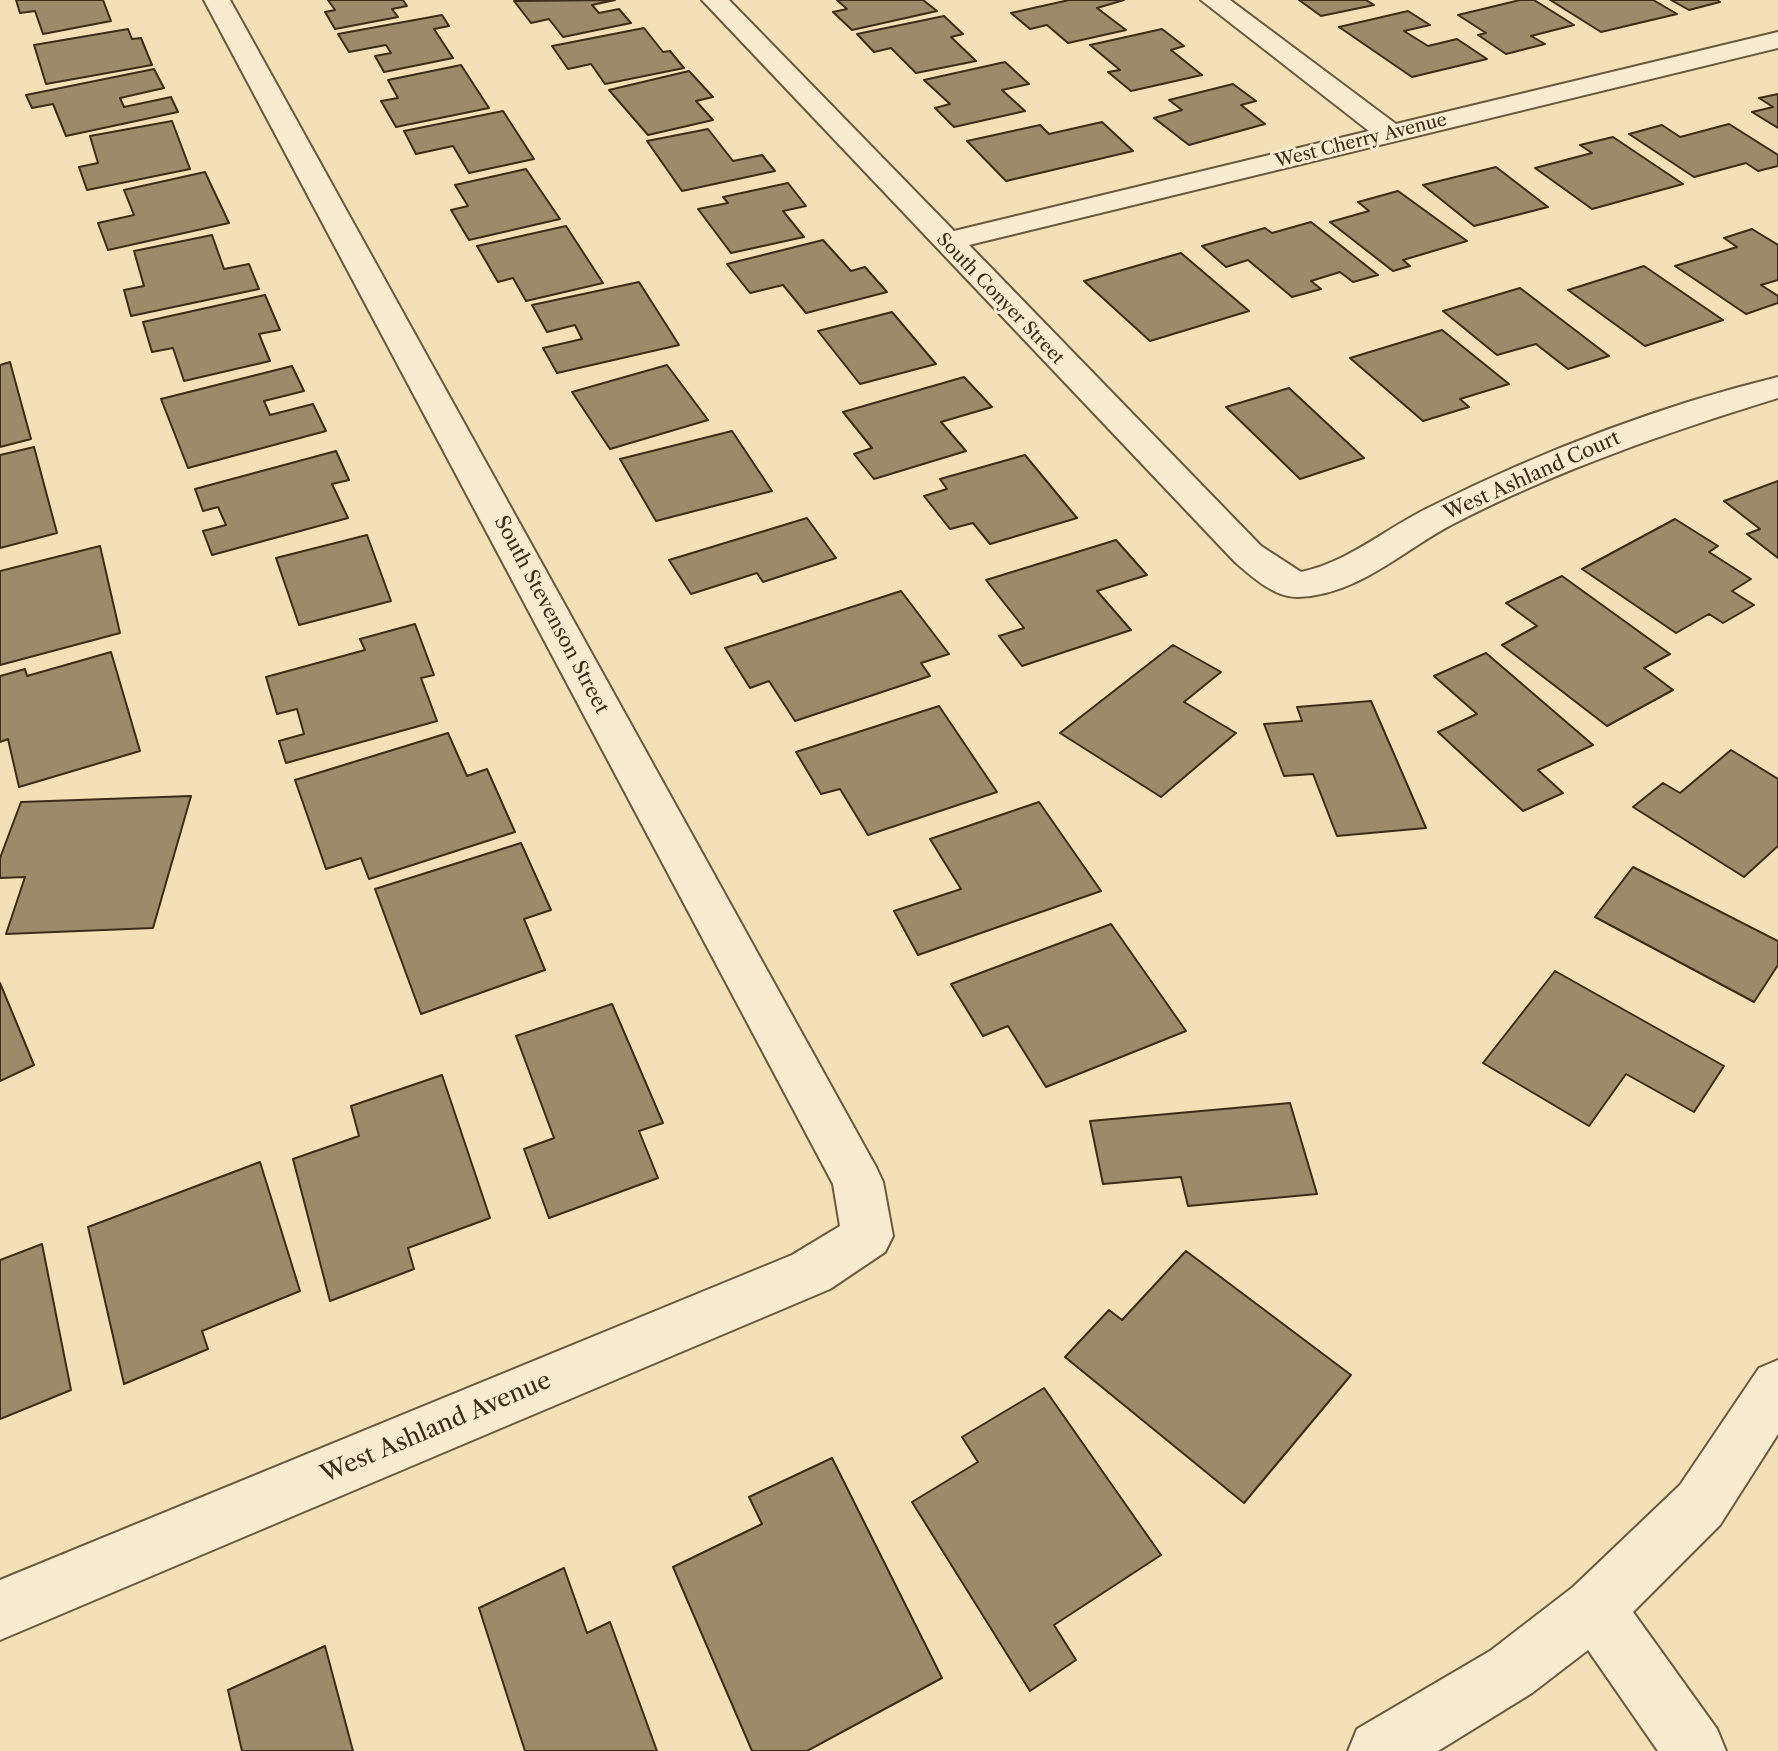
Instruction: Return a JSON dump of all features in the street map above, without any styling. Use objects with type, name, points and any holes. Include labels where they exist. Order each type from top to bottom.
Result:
[{"type":"street","name":"South Stevenson Street","points":[[217,0],[858,1182],[867,1236]]},
{"type":"street","name":"South Conyer Street","points":[[715,0],[1248,554],[1296,585]]},
{"type":"street","points":[[1214,0],[1391,134]]},
{"type":"street","name":"West Cherry Avenue","points":[[945,242],[1778,40]]},
{"type":"street","name":"West Ashland Court","points":[[1296,585],[1340,576],[1442,515],[1633,432],[1778,387]]},
{"type":"street","name":"West Ashland Avenue","points":[[0,1610],[811,1272],[867,1236]]},
{"type":"street","points":[[1379,1751],[1511,1672],[1594,1608],[1700,1505],[1778,1386]]},
{"type":"street","points":[[1594,1608],[1695,1751]]},
{"type":"building","points":[[16,0],[103,0],[111,21],[43,34],[35,11],[20,13]]},
{"type":"building","points":[[328,0],[403,0],[407,6],[392,9],[398,17],[335,29],[325,12],[335,10]]},
{"type":"building","points":[[615,0],[592,5],[599,13],[619,9],[631,23],[563,37],[549,19],[531,23],[514,1]]},
{"type":"building","points":[[837,0],[923,0],[937,11],[852,30],[833,12],[847,9]]},
{"type":"building","points":[[1069,0],[1124,0],[1097,8],[1126,30],[1068,43],[1047,25],[1030,29],[1011,13]]},
{"type":"building","points":[[1299,0],[1366,0],[1374,5],[1321,16]]},
{"type":"building","points":[[1520,0],[1534,0],[1574,25],[1531,36],[1545,44],[1506,54],[1478,35],[1486,33],[1458,15]]},
{"type":"building","points":[[1550,0],[1653,0],[1677,14],[1601,32]]},
{"type":"building","points":[[1671,0],[1717,0],[1720,2],[1689,10]]},
{"type":"building","points":[[1408,11],[1430,25],[1404,31],[1428,46],[1457,39],[1487,59],[1412,77],[1339,27]]},
{"type":"building","points":[[442,15],[449,26],[434,29],[453,58],[384,72],[375,56],[391,53],[386,45],[349,52],[338,34]]},
{"type":"building","points":[[944,16],[963,34],[951,37],[976,61],[916,73],[891,48],[874,52],[857,34]]},
{"type":"building","points":[[644,28],[663,52],[670,51],[684,68],[605,84],[591,64],[568,69],[552,46]]},
{"type":"building","points":[[128,29],[132,39],[141,38],[152,65],[46,84],[34,45]]},
{"type":"building","points":[[1162,29],[1184,46],[1171,50],[1202,75],[1131,91],[1108,72],[1120,70],[1090,45]]},
{"type":"building","points":[[1005,62],[1029,84],[1002,90],[1025,111],[954,127],[935,108],[950,104],[924,80]]},
{"type":"building","points":[[461,65],[489,108],[396,127],[381,101],[398,98],[388,80]]},
{"type":"building","points":[[154,69],[164,88],[120,98],[124,107],[171,97],[178,112],[66,136],[53,104],[32,108],[26,95]]},
{"type":"building","points":[[689,71],[713,97],[696,101],[713,120],[648,135],[609,90]]},
{"type":"building","points":[[1233,84],[1256,101],[1241,105],[1265,124],[1189,145],[1154,118],[1182,110],[1169,100]]},
{"type":"building","points":[[1778,94],[1778,128],[1752,112],[1773,107],[1759,98]]},
{"type":"building","points":[[503,111],[534,159],[469,173],[453,146],[416,154],[404,131]]},
{"type":"building","points":[[172,121],[190,169],[87,190],[79,167],[98,163],[90,136]]},
{"type":"building","points":[[1102,122],[1133,151],[1006,181],[967,141],[1040,125],[1049,134]]},
{"type":"building","points":[[1729,124],[1778,155],[1778,166],[1758,171],[1746,163],[1694,177],[1629,134],[1662,125],[1680,137]]},
{"type":"building","points":[[708,129],[733,161],[762,155],[775,171],[682,191],[647,141]]},
{"type":"building","points":[[1613,137],[1683,184],[1592,209],[1535,168],[1592,153],[1580,145]]},
{"type":"building","points":[[1496,167],[1548,207],[1474,226],[1423,185]]},
{"type":"building","points":[[526,169],[560,219],[469,240],[451,210],[468,206],[455,185]]},
{"type":"building","points":[[205,172],[229,223],[108,250],[98,223],[134,215],[124,190]]},
{"type":"building","points":[[788,183],[806,206],[783,211],[804,237],[731,253],[698,209],[728,203],[723,197]]},
{"type":"building","points":[[1398,191],[1467,241],[1403,260],[1410,266],[1393,271],[1330,222],[1369,211],[1358,202]]},
{"type":"building","points":[[1311,222],[1378,275],[1353,282],[1340,272],[1311,281],[1321,289],[1292,297],[1248,260],[1226,267],[1202,246],[1265,228],[1272,233]]},
{"type":"building","points":[[566,226],[603,283],[526,301],[513,278],[498,282],[477,246]]},
{"type":"building","points":[[1752,229],[1778,245],[1778,280],[1761,285],[1778,296],[1778,303],[1746,314],[1675,266],[1737,247],[1724,238]]},
{"type":"building","points":[[212,235],[224,269],[249,264],[259,289],[131,316],[124,290],[144,286],[134,251]]},
{"type":"building","points":[[823,240],[851,271],[865,267],[887,292],[806,313],[783,285],[750,293],[727,264]]},
{"type":"building","points":[[1181,253],[1249,311],[1150,341],[1084,281]]},
{"type":"building","points":[[1644,266],[1723,320],[1645,346],[1568,290]]},
{"type":"building","points":[[639,282],[679,345],[557,373],[543,348],[582,339],[575,325],[547,332],[532,305]]},
{"type":"building","points":[[1520,288],[1609,356],[1568,369],[1536,344],[1497,355],[1443,311]]},
{"type":"building","points":[[265,295],[280,330],[259,334],[270,361],[184,381],[173,348],[152,352],[143,322]]},
{"type":"building","points":[[892,312],[936,364],[860,384],[818,331]]},
{"type":"building","points":[[1442,330],[1509,384],[1460,399],[1469,407],[1423,421],[1350,358]]},
{"type":"building","points":[[10,362],[31,439],[0,447],[0,365]]},
{"type":"building","points":[[667,365],[708,420],[610,449],[572,392]]},
{"type":"building","points":[[292,366],[304,391],[264,401],[270,415],[313,404],[326,431],[188,468],[161,399]]},
{"type":"building","points":[[964,377],[992,407],[941,422],[966,451],[874,479],[854,454],[872,448],[843,412]]},
{"type":"building","points":[[1289,388],[1364,458],[1300,479],[1226,407]]},
{"type":"building","points":[[732,431],[772,491],[656,521],[620,459]]},
{"type":"building","points":[[34,447],[57,533],[0,548],[0,455]]},
{"type":"building","points":[[336,451],[349,480],[332,484],[348,518],[212,555],[203,531],[226,525],[218,507],[203,511],[195,489]]},
{"type":"building","points":[[1025,455],[1077,518],[990,544],[973,523],[950,529],[924,496],[947,489],[940,479]]},
{"type":"building","points":[[1778,481],[1778,558],[1747,534],[1760,529],[1724,501]]},
{"type":"building","points":[[807,518],[836,558],[763,582],[757,573],[691,594],[669,560]]},
{"type":"building","points":[[1675,519],[1718,546],[1709,552],[1751,579],[1732,591],[1754,605],[1723,623],[1709,614],[1676,633],[1582,569]]},
{"type":"building","points":[[367,535],[391,601],[299,625],[276,558]]},
{"type":"building","points":[[1116,540],[1147,575],[1097,591],[1131,630],[1022,666],[999,636],[1024,628],[986,580]]},
{"type":"building","points":[[100,546],[120,633],[0,665],[0,571]]},
{"type":"building","points":[[1562,576],[1670,654],[1644,668],[1673,690],[1607,726],[1502,645],[1537,626],[1506,603]]},
{"type":"building","points":[[901,591],[949,654],[921,663],[930,676],[795,721],[769,681],[750,688],[725,648]]},
{"type":"building","points":[[415,624],[434,675],[421,678],[437,721],[286,763],[279,741],[304,734],[297,709],[277,714],[266,677],[365,650],[360,639]]},
{"type":"building","points":[[1173,645],[1221,672],[1184,702],[1236,733],[1161,797],[1060,733]]},
{"type":"building","points":[[111,652],[140,751],[19,787],[8,739],[0,742],[0,676],[25,669],[27,676]]},
{"type":"building","points":[[1486,653],[1593,745],[1538,770],[1563,793],[1523,811],[1438,732],[1477,714],[1434,676]]},
{"type":"building","points":[[1371,701],[1426,828],[1337,836],[1313,774],[1284,776],[1264,724],[1302,721],[1297,707]]},
{"type":"building","points":[[939,706],[997,792],[868,835],[840,789],[821,794],[796,752]]},
{"type":"building","points":[[448,733],[467,776],[487,769],[515,832],[369,879],[361,858],[326,869],[295,780]]},
{"type":"building","points":[[1731,750],[1778,779],[1778,846],[1744,877],[1633,807],[1663,783],[1680,793]]},
{"type":"building","points":[[191,796],[153,928],[6,934],[25,877],[0,878],[0,858],[21,802]]},
{"type":"building","points":[[1039,802],[1101,891],[918,955],[894,911],[961,889],[930,839]]},
{"type":"building","points":[[521,843],[551,910],[524,919],[545,970],[421,1014],[375,889]]},
{"type":"building","points":[[1633,867],[1778,941],[1778,965],[1754,1002],[1595,917]]},
{"type":"building","points":[[1111,924],[1186,1031],[1046,1087],[1008,1026],[983,1036],[951,984]]},
{"type":"building","points":[[1555,971],[1724,1066],[1694,1112],[1626,1074],[1589,1126],[1483,1063]]},
{"type":"building","points":[[0,983],[34,1065],[0,1081]]},
{"type":"building","points":[[612,1004],[663,1123],[639,1131],[658,1178],[549,1218],[524,1149],[554,1138],[516,1036]]},
{"type":"building","points":[[442,1075],[490,1218],[408,1248],[414,1269],[330,1301],[293,1159],[359,1136],[351,1106]]},
{"type":"building","points":[[1290,1103],[1317,1194],[1188,1206],[1181,1177],[1103,1184],[1090,1121]]},
{"type":"building","points":[[260,1162],[300,1291],[202,1331],[208,1349],[124,1384],[88,1227]]},
{"type":"building","points":[[42,1244],[71,1390],[0,1419],[0,1260]]},
{"type":"building","points":[[1186,1251],[1351,1375],[1244,1503],[1065,1357],[1109,1310],[1122,1320]]},
{"type":"building","points":[[1044,1388],[1161,1555],[1054,1625],[1076,1660],[1030,1691],[912,1502],[978,1462],[962,1437]]},
{"type":"building","points":[[832,1458],[942,1678],[807,1751],[752,1751],[673,1567],[762,1524],[749,1497]]},
{"type":"building","points":[[564,1568],[587,1633],[610,1622],[657,1751],[525,1751],[479,1608]]},
{"type":"building","points":[[325,1646],[353,1751],[242,1751],[228,1690]]}]
